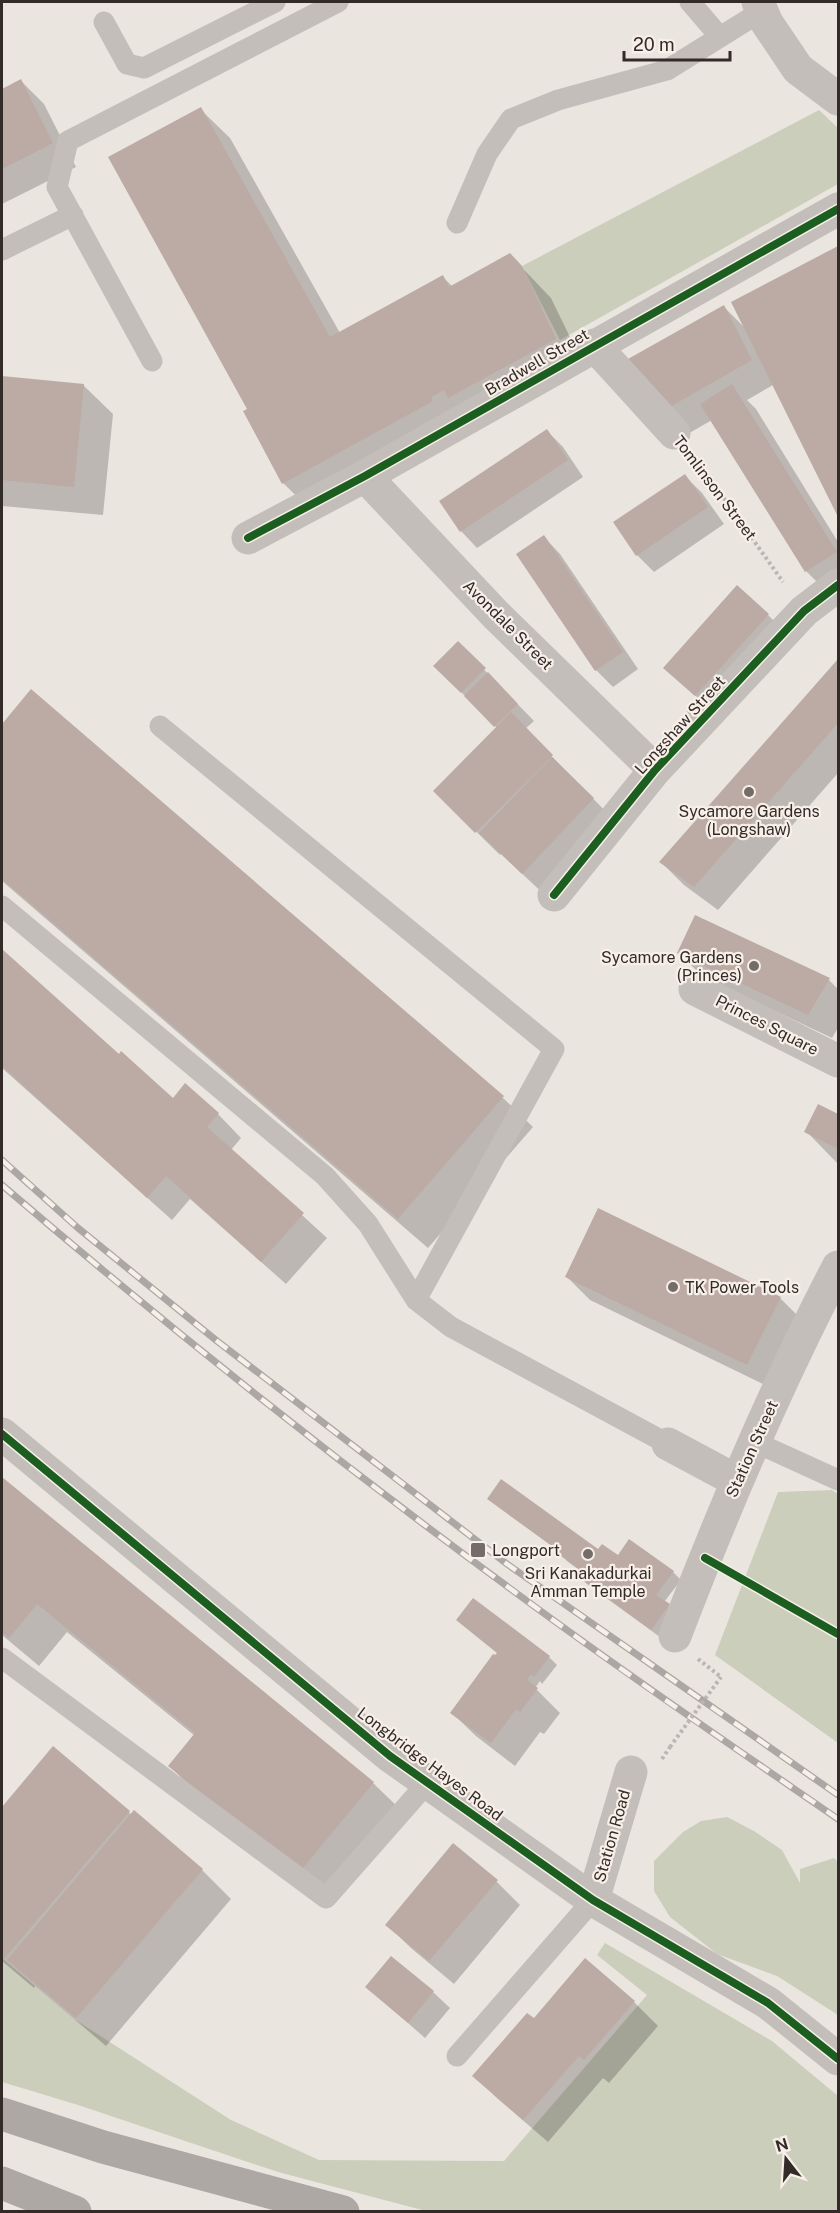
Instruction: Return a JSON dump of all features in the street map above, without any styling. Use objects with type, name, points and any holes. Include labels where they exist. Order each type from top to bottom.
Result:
[{"type":"highway","points":[[2,2114],[103,2147],[343,2211]]},
{"type":"highway","points":[[2,2183],[75,2211]]},
{"type":"street","points":[[760,6],[766,23],[798,69],[838,99]]},
{"type":"street","name":"Bradwell Street","points":[[248,538],[365,476],[838,209]]},
{"type":"street","name":"Tomlinson Street","points":[[594,345],[674,433]]},
{"type":"street","name":"Avondale Street","points":[[365,476],[496,615],[655,770]]},
{"type":"street","name":"Longshaw Street","points":[[554,895],[655,770],[804,611],[838,585]]},
{"type":"street","name":"Princes Square","points":[[695,989],[838,1061]]},
{"type":"street","name":"Station Street","points":[[675,1636],[737,1481],[808,1324],[838,1267]]},
{"type":"street","name":"Longbridge Hayes Road","points":[[2,1434],[390,1756],[593,1900],[768,2003],[838,2059]]},
{"type":"street","points":[[668,1444],[737,1481]]},
{"type":"street","name":"Station Road","points":[[593,1900],[631,1773]]},
{"type":"lane","points":[[104,22],[127,64],[144,68],[275,2]]},
{"type":"lane","points":[[152,361],[57,187],[68,141],[338,2]]},
{"type":"lane","points":[[690,2],[720,37]]},
{"type":"lane","points":[[457,222],[487,154],[511,119],[558,100],[667,70],[720,37],[760,6]]},
{"type":"lane","points":[[2,250],[73,215]]},
{"type":"lane","points":[[160,726],[554,1049],[416,1300]]},
{"type":"lane","points":[[2,906],[326,1176],[368,1224],[416,1300],[452,1327],[668,1444]]},
{"type":"lane","points":[[755,1442],[838,1479]]},
{"type":"lane","points":[[2,1658],[326,1898],[428,1782]]},
{"type":"lane","points":[[457,2056],[593,1900]]},
{"type":"path","points":[[670,1748],[721,1677],[699,1660]]},
{"type":"green space","points":[[819,110],[838,128],[838,184],[560,340],[522,266]]},
{"type":"green space","points":[[832,1490],[838,1494],[838,1743],[715,1655],[778,1492]]},
{"type":"green space","points":[[727,1817],[754,1831],[782,1850],[800,1883],[800,1869],[834,1858],[838,1862],[838,2015],[777,1976],[717,1954],[670,1917],[654,1891],[654,1861],[683,1832],[701,1821]]},
{"type":"green space","points":[[605,1943],[772,2041],[838,2096],[838,2211],[426,2211],[278,2172],[2,2082],[2,1958],[74,2019],[231,2120],[319,2160],[504,2161],[647,1995],[597,1955]]},
{"type":"building","points":[[21,79],[53,143],[2,169],[2,89]]},
{"type":"building","points":[[201,107],[330,337],[443,275],[449,287],[510,253],[522,266],[556,339],[448,398],[444,390],[431,397],[433,401],[282,484],[243,411],[247,409],[108,157]]},
{"type":"building","points":[[838,246],[838,517],[731,302]]},
{"type":"building","points":[[724,305],[752,360],[661,412],[628,359]]},
{"type":"building","points":[[2,376],[84,384],[74,487],[2,480]]},
{"type":"building","points":[[732,384],[837,552],[805,572],[700,404]]},
{"type":"building","points":[[547,429],[568,460],[460,532],[439,501]]},
{"type":"building","points":[[685,474],[708,507],[636,556],[613,522]]},
{"type":"building","points":[[544,535],[623,652],[595,671],[516,554]]},
{"type":"building","points":[[737,585],[769,614],[695,696],[663,668]]},
{"type":"building","points":[[458,641],[486,668],[461,693],[433,666]]},
{"type":"building","name":"Sycamore Gardens (Longshaw)","points":[[838,659],[838,723],[694,887],[659,862]]},
{"type":"building","points":[[488,672],[518,704],[494,727],[464,696]]},
{"type":"building","points":[[31,689],[504,1096],[398,1219],[2,879],[2,724]]},
{"type":"building","points":[[511,712],[553,755],[475,833],[433,791]]},
{"type":"building","points":[[552,757],[594,798],[522,874],[479,833]]},
{"type":"building","name":"Sycamore Gardens (Princes)","points":[[695,915],[830,978],[808,1015],[677,953]]},
{"type":"building","points":[[2,949],[119,1054],[121,1051],[173,1098],[185,1083],[219,1113],[207,1127],[304,1213],[261,1262],[166,1176],[147,1198],[2,1066]]},
{"type":"building","points":[[818,1104],[838,1114],[838,1149],[804,1132]]},
{"type":"building","name":"TK Power Tools","points":[[598,1208],[781,1297],[747,1365],[565,1277]]},
{"type":"building","points":[[2,1477],[374,1782],[299,1873],[168,1766],[195,1733],[37,1604],[9,1638],[2,1632]]},
{"type":"building","name":"Sri Kanakadurkai Amman Temple","points":[[501,1479],[598,1549],[602,1544],[618,1555],[629,1539],[674,1571],[656,1595],[670,1604],[651,1630],[577,1576],[581,1571],[557,1553],[559,1551],[487,1499]]},
{"type":"building","points":[[473,1598],[550,1656],[534,1677],[531,1674],[527,1680],[538,1688],[520,1712],[516,1709],[491,1743],[450,1713],[493,1654],[497,1653],[456,1620]]},
{"type":"building","points":[[53,1746],[130,1811],[3,1960],[2,1807]]},
{"type":"building","points":[[134,1810],[203,1869],[76,2018],[7,1960]]},
{"type":"building","points":[[453,1843],[498,1880],[429,1961],[385,1925]]},
{"type":"building","points":[[391,1956],[434,1991],[408,2023],[365,1987]]},
{"type":"building","points":[[585,1958],[635,2001],[584,2060],[579,2056],[523,2120],[472,2076],[527,2013],[534,2018]]},
{"type":"railway","points":[[2,1160],[78,1228],[217,1341],[507,1564],[838,1795]]},
{"type":"railway","points":[[2,1185],[129,1292],[324,1448],[523,1598],[679,1710],[838,1819]]},
{"type":"cycle path","points":[[248,538],[365,476],[838,209]]},
{"type":"cycle path","points":[[554,895],[655,770],[804,611],[838,585]]},
{"type":"cycle path","points":[[2,1434],[390,1756],[593,1900],[768,2003],[838,2059]]},
{"type":"cycle path","points":[[705,1558],[838,1634]]},
{"type":"place","name":"Sycamore Gardens (Longshaw)","points":[[749,792]]},
{"type":"place","name":"Sycamore Gardens (Princes)","points":[[754,966]]},
{"type":"place","name":"TK Power Tools","points":[[673,1287]]},
{"type":"place","name":"Longport","points":[[478,1550]]},
{"type":"place","name":"Sri Kanakadurkai Amman Temple","points":[[588,1554]]}]
